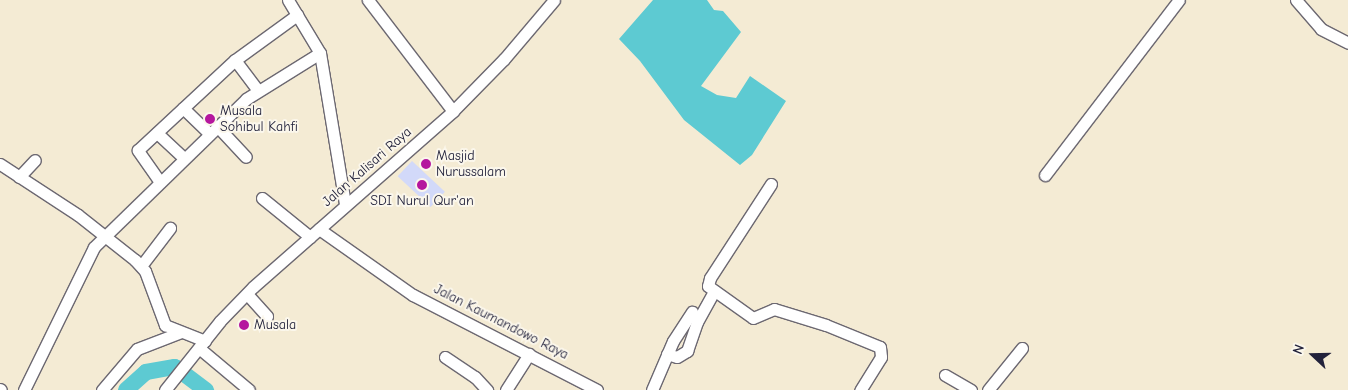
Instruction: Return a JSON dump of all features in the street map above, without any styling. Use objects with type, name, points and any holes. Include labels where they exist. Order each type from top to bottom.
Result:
[{"type":"street","points":[[288,0],[320,53],[345,204]]},
{"type":"street","points":[[368,0],[453,111]]},
{"type":"street","name":"Jalan Kalisari Raya","points":[[167,388],[247,294],[345,204],[372,184],[453,111],[504,59],[554,0]]},
{"type":"street","points":[[1045,176],[1178,0]]},
{"type":"street","points":[[1296,0],[1321,29],[1348,43]]},
{"type":"street","points":[[160,182],[138,153],[235,60],[297,15]]},
{"type":"street","points":[[26,389],[53,335],[84,264],[105,237],[184,158],[257,90],[320,53]]},
{"type":"street","points":[[235,60],[257,90]]},
{"type":"street","points":[[183,108],[214,130],[246,157]]},
{"type":"street","points":[[157,133],[184,158]]},
{"type":"street","points":[[19,177],[34,160]]},
{"type":"street","points":[[0,164],[105,237],[141,266],[162,321],[181,332],[200,347],[249,390]]},
{"type":"street","points":[[771,184],[710,278],[708,286],[753,318],[774,309],[826,325],[880,347],[881,357],[860,390]]},
{"type":"street","name":"Jalan Kaumandowo Raya","points":[[262,198],[413,295],[597,390]]},
{"type":"street","points":[[141,266],[170,228]]},
{"type":"street","points":[[667,354],[677,357],[687,352],[697,322],[714,292]]},
{"type":"street","points":[[247,294],[267,316]]},
{"type":"street","points":[[652,390],[667,354],[692,312]]},
{"type":"street","points":[[102,390],[137,349],[181,332]]},
{"type":"street","points":[[988,390],[1022,348]]},
{"type":"street","points":[[506,390],[529,354]]},
{"type":"street","points":[[445,357],[475,377],[487,390]]},
{"type":"street","points":[[945,375],[971,390]]},
{"type":"shaded area","name":"SDI Nurul Qur'an","points":[[412,161],[445,192],[431,207],[398,176]]},
{"type":"water","points":[[653,0],[707,0],[714,10],[723,11],[741,32],[701,86],[717,95],[736,98],[750,76],[786,101],[752,155],[740,165],[684,120],[640,61],[619,39]]},
{"type":"waterway","points":[[126,390],[146,372],[175,367],[206,390]]},
{"type":"place","name":"Musala Sohibul Kahfi","points":[[210,119]]},
{"type":"place","name":"Masjid Nurussalam","points":[[426,164]]},
{"type":"place","name":"SDI Nurul Qur'an","points":[[422,185]]},
{"type":"place","name":"Musala","points":[[244,325]]}]
